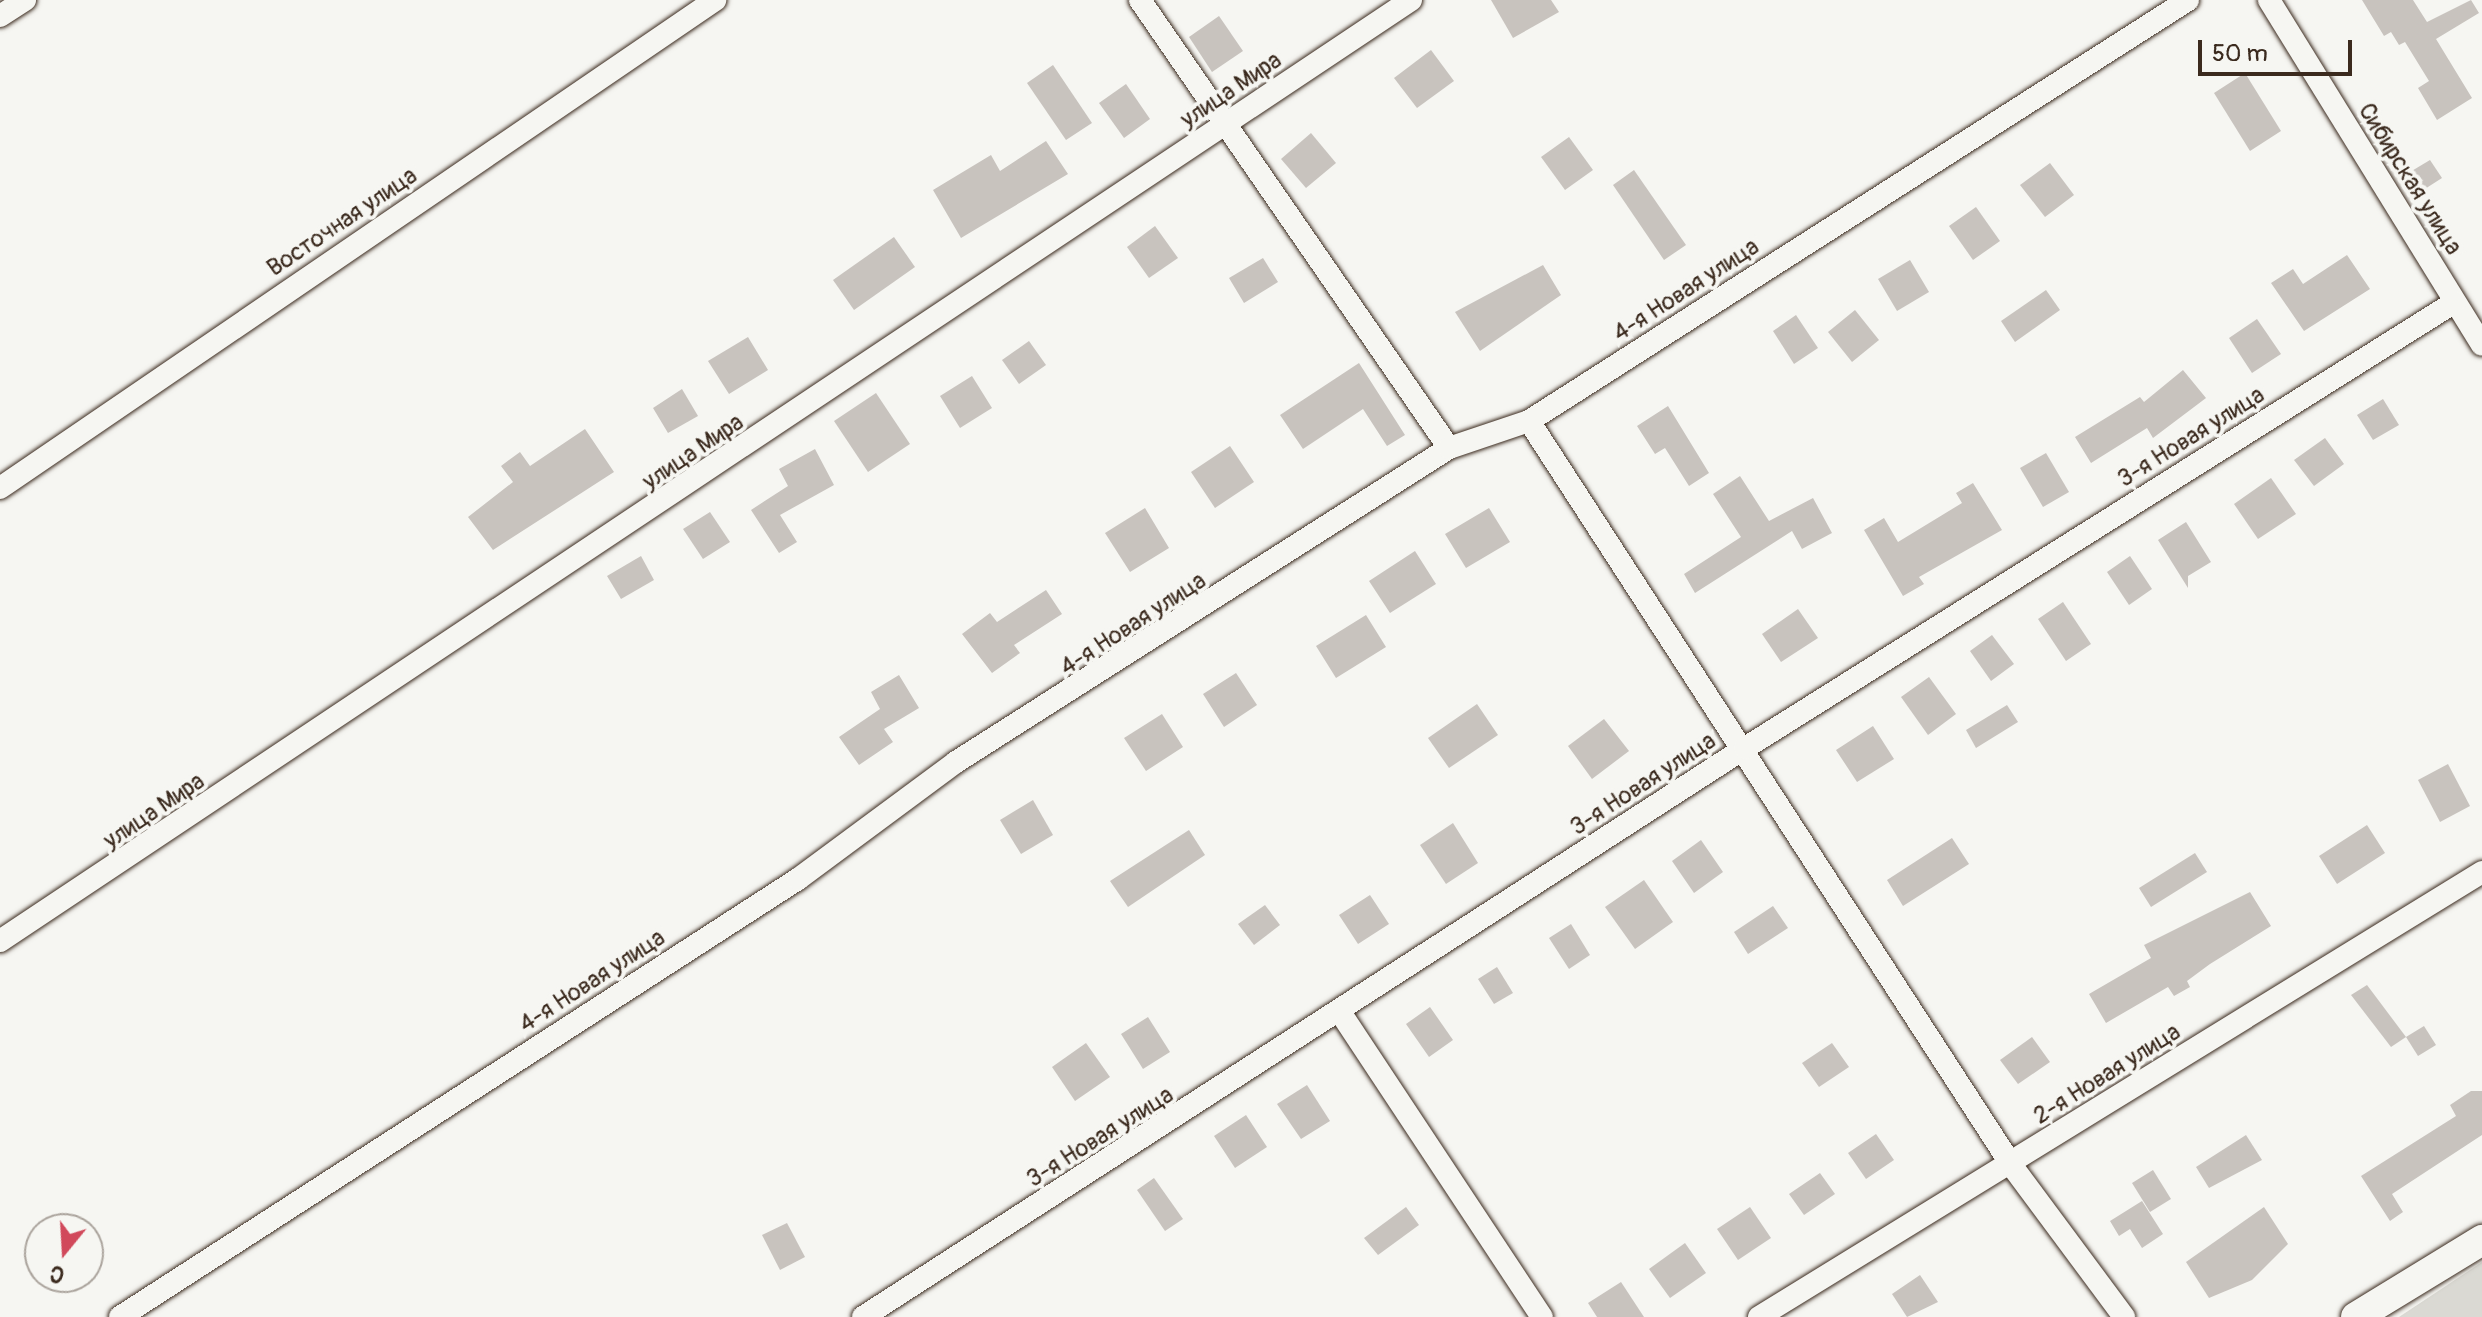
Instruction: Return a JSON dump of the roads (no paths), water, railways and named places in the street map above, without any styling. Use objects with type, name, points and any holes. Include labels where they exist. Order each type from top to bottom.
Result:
[{"type":"street","points":[[0,16],[25,0]]},
{"type":"street","name":"Восточная улица","points":[[0,488],[715,0]]},
{"type":"street","points":[[1140,0],[1223,127],[1449,448]]},
{"type":"street","name":"улица Мира","points":[[0,941],[1411,0]]},
{"type":"street","name":"4-я Новая улица","points":[[120,1317],[798,879],[956,762],[1449,448],[1529,421],[2188,0]]},
{"type":"street","name":"Сибирская улица","points":[[2269,0],[2482,345]]},
{"type":"street","name":"3-я Новая улица","points":[[863,1317],[1342,1015],[1745,748],[2455,302]]},
{"type":"street","points":[[1529,421],[1745,748],[2012,1166],[2124,1317]]},
{"type":"street","name":"2-я Новая улица","points":[[1759,1317],[2012,1166],[2110,1097],[2482,872]]},
{"type":"street","points":[[1342,1015],[1542,1317]]},
{"type":"street","points":[[2356,1317],[2482,1240]]}]
